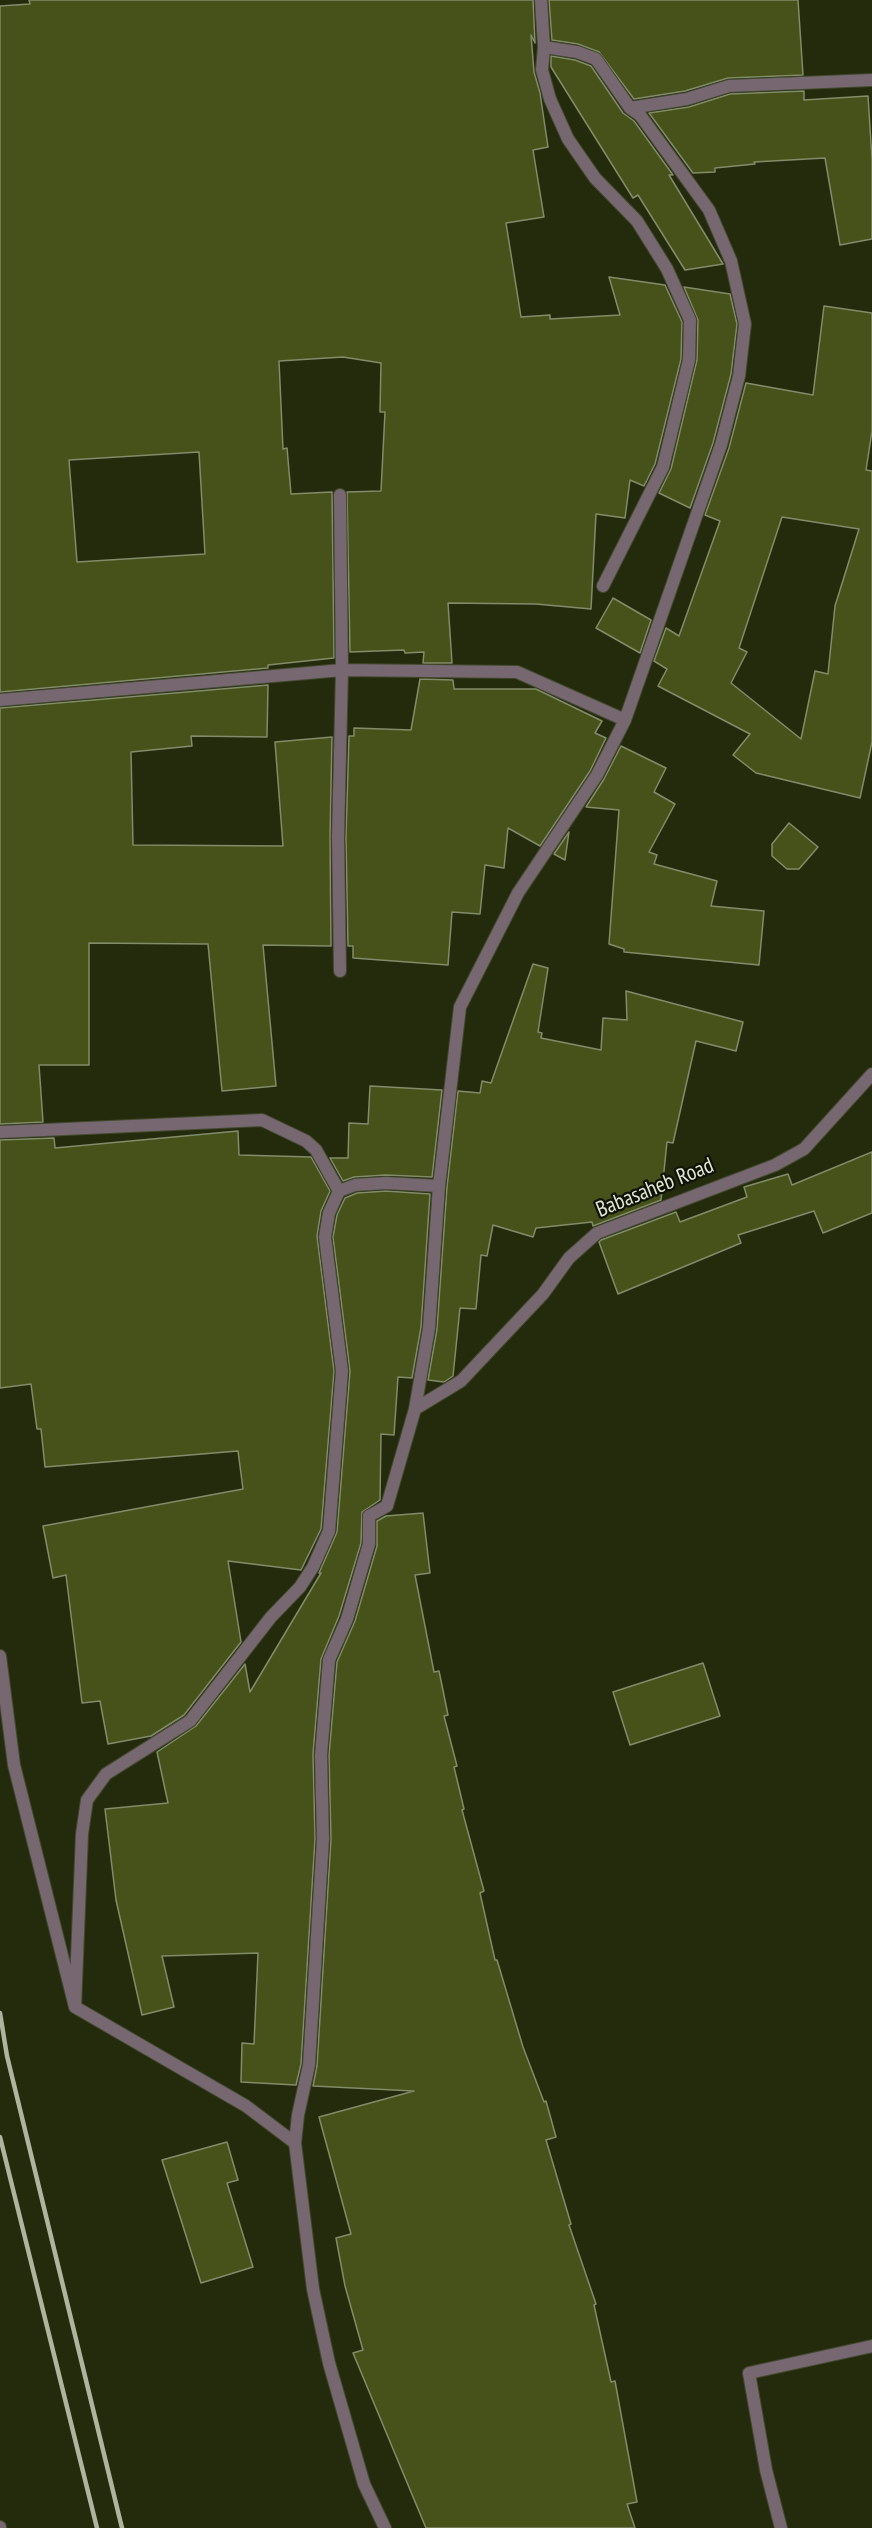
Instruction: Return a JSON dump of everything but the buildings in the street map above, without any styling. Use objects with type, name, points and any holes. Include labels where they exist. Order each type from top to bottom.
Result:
[{"type":"street","points":[[541,0],[544,47],[542,70],[550,99],[568,139],[595,178],[637,221],[667,269],[690,320],[689,360],[663,467],[603,586]]},
{"type":"street","points":[[385,2528],[363,2484],[329,2363],[313,2289],[296,2143],[298,2115],[309,2065],[323,1839],[321,1755],[329,1659],[346,1619],[369,1544],[369,1516],[387,1506],[415,1409],[429,1328],[439,1186],[460,1007],[518,893],[597,775],[625,720],[721,445],[739,376],[745,324],[731,261],[709,210],[640,115],[630,108],[596,59],[577,52],[544,47]]},
{"type":"street","points":[[630,108],[687,99],[729,86],[872,80]]},
{"type":"street","points":[[339,495],[342,670],[338,837],[340,971]]},
{"type":"street","points":[[0,700],[342,670],[517,672],[625,720]]},
{"type":"street","name":"Babasaheb Road","points":[[415,1409],[461,1381],[543,1294],[568,1258],[597,1233],[775,1165],[804,1149],[872,1074]]},
{"type":"street","points":[[0,1132],[262,1120],[306,1141],[316,1150],[339,1191]]},
{"type":"street","points":[[75,2007],[82,1834],[87,1800],[106,1774],[190,1721],[271,1617],[300,1587],[313,1567],[329,1531],[342,1371],[325,1237],[329,1213],[339,1191],[355,1185],[386,1183],[439,1186]]},
{"type":"street","points":[[0,1656],[14,1765],[75,2007],[246,2106],[296,2143]]},
{"type":"street","points":[[781,2528],[766,2470],[749,2373],[872,2346]]},
{"type":"railway","points":[[0,2013],[7,2056],[122,2528]]},
{"type":"railway","points":[[0,2137],[97,2528]]}]
